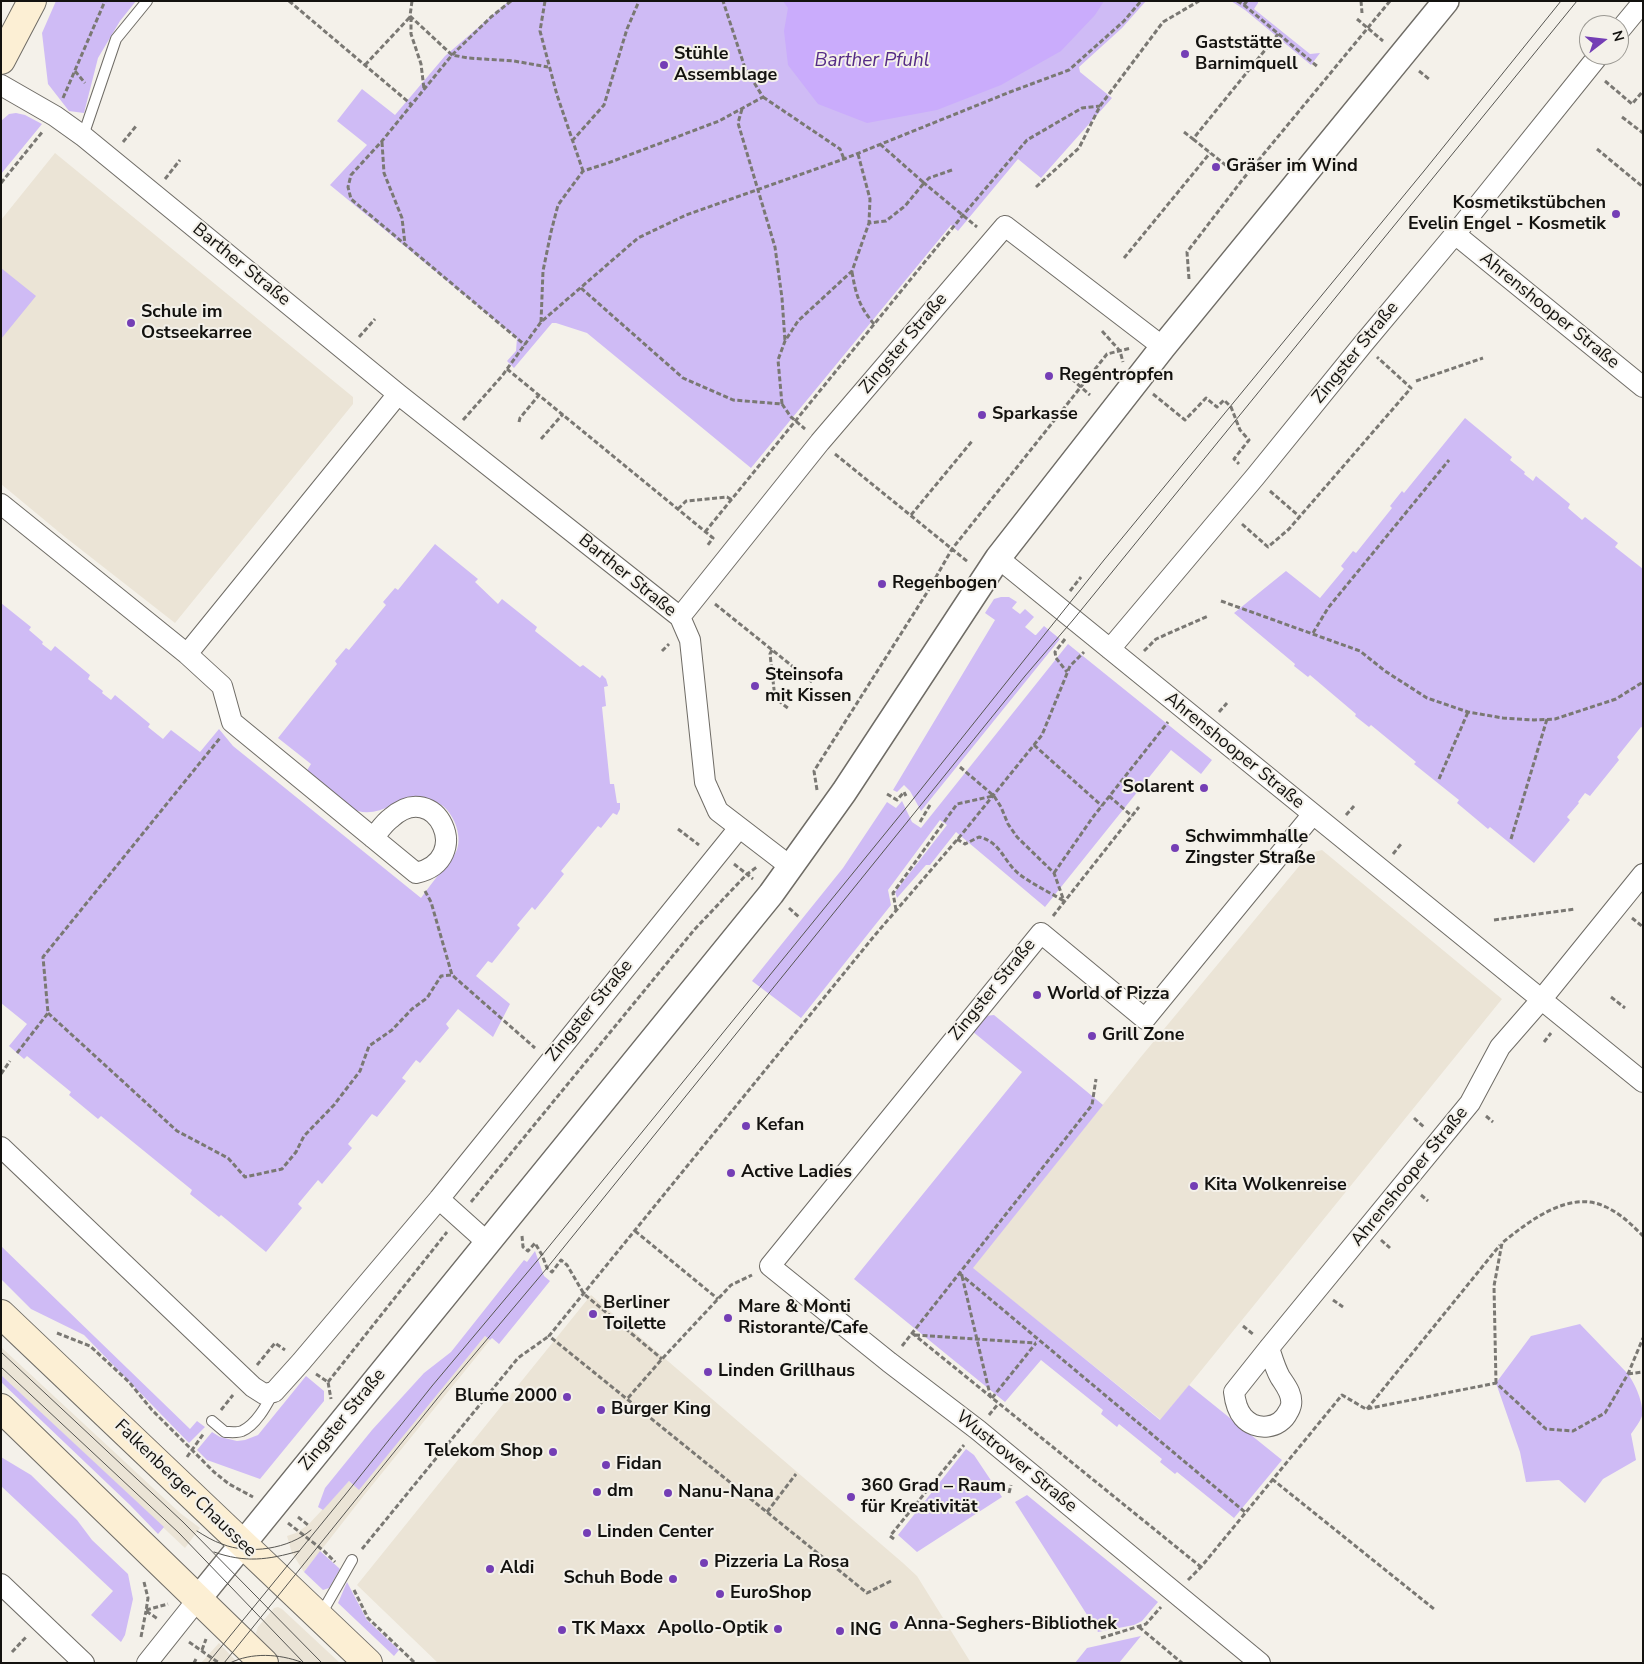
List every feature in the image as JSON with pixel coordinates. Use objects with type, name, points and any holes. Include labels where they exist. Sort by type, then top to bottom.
[{"type":"main road","points":[[1,60],[32,1]]},
{"type":"main road","name":"Falkenberger Chaussee","points":[[1,1314],[368,1663]]},
{"type":"main road","points":[[1,1408],[264,1663]]},
{"type":"street","name":"Zingster Straße","points":[[198,1599],[771,894],[783,861],[860,767],[998,558],[1158,343],[1446,1]]},
{"type":"street","points":[[1629,19],[1643,2]]},
{"type":"street","name":"Zingster Straße","points":[[1110,649],[1455,234],[1592,65]]},
{"type":"street","name":"Barther Straße","points":[[1,85],[55,116],[83,136],[398,394],[680,617],[690,640],[705,782],[718,811],[739,828]]},
{"type":"street","name":"Zingster Straße","points":[[680,617],[820,442],[1005,226],[1158,343]]},
{"type":"street","name":"Ahrenshooper Straße","points":[[1455,234],[1643,387]]},
{"type":"street","points":[[187,654],[398,394]]},
{"type":"street","points":[[1,504],[187,654],[222,686],[232,722],[373,838],[416,873],[426,871],[440,859],[444,851],[446,835],[444,826],[435,814],[424,807],[413,807],[402,810],[391,817],[373,838]]},
{"type":"street","name":"Ahrenshooper Straße","points":[[998,558],[1643,1082]]},
{"type":"street","name":"Zingster Straße","points":[[770,1266],[1041,932],[1144,1019],[1313,814]]},
{"type":"street","name":"Zingster Straße","points":[[274,1392],[438,1199],[739,828]]},
{"type":"street","points":[[739,828],[783,861]]},
{"type":"street","name":"Ahrenshooper Straße","points":[[1269,1348],[1467,1107],[1500,1047],[1541,1000],[1643,874]]},
{"type":"street","points":[[1,1147],[253,1387],[264,1394],[274,1392]]},
{"type":"street","points":[[438,1199],[488,1243]]},
{"type":"street","name":"Wustrower Straße","points":[[770,1266],[889,1362],[978,1430],[1260,1663]]},
{"type":"street","points":[[1,1584],[84,1663]]},
{"type":"street","points":[[146,1663],[198,1599]]},
{"type":"lane","points":[[83,136],[116,38],[147,1]]},
{"type":"lane","points":[[212,1421],[225,1432],[242,1432],[263,1411],[274,1392]]},
{"type":"lane","points":[[320,1617],[352,1560]]},
{"type":"path","points":[[1,183],[55,116],[105,1]]},
{"type":"path","points":[[289,1],[412,105]]},
{"type":"path","points":[[412,1],[410,16],[411,34],[421,64],[424,90]]},
{"type":"path","points":[[511,1],[491,17],[452,55],[382,142],[351,174],[348,187],[351,199],[525,345]]},
{"type":"path","points":[[545,1],[540,31],[549,67],[583,171]]},
{"type":"path","points":[[572,141],[604,105],[627,30],[639,1]]},
{"type":"path","points":[[723,1],[745,68],[763,97],[840,149],[844,159]]},
{"type":"path","points":[[450,435],[507,369],[541,322],[638,238],[686,215],[858,154],[1069,70],[1124,21],[1142,1]]},
{"type":"path","points":[[1036,187],[1079,148],[1100,106],[1163,22],[1199,1]]},
{"type":"path","points":[[1238,1],[1246,3],[1278,34],[1318,67]]},
{"type":"path","points":[[1361,1],[1362,13]]},
{"type":"path","points":[[1189,282],[1187,252],[1243,179],[1390,1]]},
{"type":"path","points":[[365,66],[410,16]]},
{"type":"path","points":[[410,16],[452,55],[514,61],[549,67]]},
{"type":"path","points":[[1193,139],[1278,34]]},
{"type":"path","points":[[1597,65],[1632,104],[1643,91]]},
{"type":"path","points":[[75,71],[91,89]]},
{"type":"path","points":[[541,322],[543,271],[558,205],[583,171],[718,121],[763,97]]},
{"type":"path","points":[[705,532],[963,215],[1027,140],[1082,108],[1100,106]]},
{"type":"path","points":[[742,108],[738,123],[774,247],[782,298],[785,341]]},
{"type":"path","points":[[1622,117],[1643,133]]},
{"type":"path","points":[[1184,132],[1233,171]]},
{"type":"path","points":[[382,142],[384,173],[402,218],[405,244]]},
{"type":"path","points":[[880,144],[993,240]]},
{"type":"path","points":[[1597,149],[1643,187]]},
{"type":"path","points":[[1124,258],[1210,153]]},
{"type":"path","points":[[858,154],[870,199],[868,223],[852,271],[855,291],[862,309],[874,324]]},
{"type":"path","points":[[868,223],[886,221],[905,206],[929,178],[952,170]]},
{"type":"path","points":[[852,271],[798,321],[785,341],[778,360],[782,404],[791,417],[820,442],[970,564]]},
{"type":"path","points":[[581,288],[683,378],[733,400],[782,404]]},
{"type":"path","points":[[818,794],[814,771],[928,591],[952,549],[1107,354],[1146,344],[1158,343]]},
{"type":"path","points":[[1226,511],[1268,547],[1300,517],[1410,388],[1363,344]]},
{"type":"path","points":[[1416,381],[1482,358]]},
{"type":"path","points":[[507,369],[713,538],[702,553]]},
{"type":"path","points":[[1066,374],[1090,395]]},
{"type":"path","points":[[519,422],[520,418],[539,395]]},
{"type":"path","points":[[1185,420],[1206,398],[1217,407],[1224,400],[1231,407],[1240,430],[1249,440],[1234,459]]},
{"type":"path","points":[[541,439],[563,414]]},
{"type":"path","points":[[911,516],[972,440]]},
{"type":"path","points":[[1313,633],[1328,608],[1449,460]]},
{"type":"path","points":[[1273,494],[1300,517]]},
{"type":"path","points":[[678,509],[686,501],[728,497],[732,500]]},
{"type":"path","points":[[1068,594],[1081,577]]},
{"type":"path","points":[[700,592],[812,682]]},
{"type":"path","points":[[1221,601],[1360,651],[1385,671],[1427,698],[1468,712],[1503,718],[1547,719],[1570,715],[1616,699],[1643,682]]},
{"type":"path","points":[[1147,647],[1156,639],[1208,616]]},
{"type":"path","points":[[1068,637],[1055,652],[1056,658],[1068,672]]},
{"type":"path","points":[[772,650],[770,654],[775,698],[789,709]]},
{"type":"path","points":[[352,1560],[518,1358],[549,1336],[896,910],[994,796],[1042,735],[1070,666],[1085,651]]},
{"type":"path","points":[[1439,779],[1468,712]]},
{"type":"path","points":[[1511,839],[1547,719]]},
{"type":"path","points":[[1054,873],[1109,796],[1171,720]]},
{"type":"path","points":[[232,722],[43,957],[48,1013],[177,1131],[228,1158],[245,1177],[282,1169],[296,1152],[304,1136],[334,1106],[360,1071],[369,1046],[392,1030],[412,1009],[427,998],[441,976],[452,975]]},
{"type":"path","points":[[1034,745],[1102,806]]},
{"type":"path","points":[[960,766],[994,796],[1017,837],[1054,873],[1064,901]]},
{"type":"path","points":[[887,794],[898,800],[904,792],[906,796]]},
{"type":"path","points":[[896,910],[893,893],[957,804],[994,796]]},
{"type":"path","points":[[1109,796],[1132,816]]},
{"type":"path","points":[[917,816],[920,822],[930,806]]},
{"type":"path","points":[[1064,901],[1139,807]]},
{"type":"path","points":[[678,828],[714,858],[728,860],[747,874],[799,918]]},
{"type":"path","points":[[958,840],[965,844],[979,837],[988,839],[997,846],[1006,861],[1019,874],[1064,901]]},
{"type":"path","points":[[328,1382],[459,1217],[694,930],[747,874],[783,861]]},
{"type":"path","points":[[416,873],[431,902],[452,975],[550,1061]]},
{"type":"path","points":[[1494,920],[1575,909]]},
{"type":"path","points":[[1628,915],[1643,927]]},
{"type":"path","points":[[1611,997],[1625,1008]]},
{"type":"path","points":[[17,1053],[48,1013]]},
{"type":"path","points":[[1,1074],[10,1061]]},
{"type":"path","points":[[889,1362],[961,1274],[1092,1105],[1096,1078]]},
{"type":"path","points":[[1366,1409],[1502,1243],[1540,1216],[1563,1205],[1585,1202],[1605,1206],[1625,1219],[1643,1236]]},
{"type":"path","points":[[635,1231],[718,1300]]},
{"type":"path","points":[[522,1236],[523,1247],[528,1251],[535,1243],[542,1254],[546,1268],[552,1272],[561,1260],[567,1265],[584,1294],[662,1359]]},
{"type":"path","points":[[1502,1243],[1494,1286],[1496,1383],[1546,1429],[1573,1431],[1605,1413],[1628,1374],[1643,1338]]},
{"type":"path","points":[[961,1274],[991,1399]]},
{"type":"path","points":[[961,1274],[1038,1341],[1246,1513]]},
{"type":"path","points":[[628,1398],[730,1285]]},
{"type":"path","points":[[50,1330],[90,1346],[129,1382],[152,1410],[192,1450],[229,1484],[256,1498]]},
{"type":"path","points":[[913,1334],[1038,1341]]},
{"type":"path","points":[[913,1334],[1201,1567]]},
{"type":"path","points":[[549,1336],[867,1593],[891,1581]]},
{"type":"path","points":[[991,1399],[1038,1341]]},
{"type":"path","points":[[187,1457],[212,1421],[275,1343]]},
{"type":"path","points":[[1628,1374],[1643,1372]]},
{"type":"path","points":[[1101,1638],[1146,1624],[1201,1567],[1342,1395],[1366,1409],[1496,1383]]},
{"type":"path","points":[[894,1539],[890,1536],[966,1443]]},
{"type":"path","points":[[767,1512],[796,1474]]},
{"type":"path","points":[[1272,1479],[1434,1609]]},
{"type":"path","points":[[1009,1493],[1011,1485]]},
{"type":"path","points":[[298,1517],[308,1525]]},
{"type":"path","points":[[288,1523],[324,1550],[345,1572],[368,1618],[415,1663]]},
{"type":"path","points":[[142,1574],[148,1598],[146,1610]]},
{"type":"path","points":[[146,1610],[164,1605]]},
{"type":"path","points":[[146,1610],[160,1620]]},
{"type":"path","points":[[1139,1627],[1182,1663]]},
{"type":"path","points":[[12,1652],[30,1632]]},
{"type":"path","points":[[191,1643],[219,1663]]},
{"type":"shaded area","points":[[56,1],[136,1],[120,21],[98,58],[84,113],[69,111],[48,84],[42,33]]},
{"type":"shaded area","points":[[509,1],[1146,1],[1122,28],[1079,67],[1080,72],[1112,98],[1041,178],[1018,159],[958,231],[951,225],[751,468],[587,333],[552,323],[514,368],[507,361],[516,351],[517,338],[330,185],[367,145],[337,121],[362,89],[395,115],[445,56]]},
{"type":"shaded area","points":[[1231,1],[1258,1],[1254,9],[1310,54],[1320,53],[1311,65],[1245,10]]},
{"type":"shaded area","points":[[9,114],[25,115],[42,124],[1,174],[1,121]]},
{"type":"shaded area","name":"Schule im Ostseekarree","points":[[55,153],[353,397],[353,404],[175,623],[1,484],[1,220]]},
{"type":"shaded area","points":[[1,268],[36,296],[1,339]]},
{"type":"shaded area","points":[[1465,418],[1512,457],[1510,460],[1525,472],[1524,474],[1533,481],[1536,476],[1570,504],[1568,508],[1582,520],[1585,517],[1618,543],[1615,547],[1643,569],[1643,728],[1641,727],[1617,757],[1619,760],[1590,796],[1585,793],[1567,817],[1570,820],[1534,863],[1490,827],[1488,829],[1457,803],[1459,800],[1414,764],[1416,762],[1371,725],[1369,727],[1355,716],[1356,714],[1310,675],[1308,677],[1294,666],[1295,664],[1234,613],[1286,571],[1320,598],[1344,569],[1341,566],[1353,551],[1356,553],[1392,508],[1390,506],[1402,491],[1404,493]]},
{"type":"shaded area","points":[[435,544],[478,579],[475,582],[498,604],[502,599],[537,627],[535,631],[580,667],[583,665],[600,678],[602,675],[606,679],[608,686],[604,687],[606,706],[602,707],[610,784],[614,784],[617,803],[620,803],[620,809],[617,815],[613,813],[601,828],[598,826],[561,871],[564,874],[535,910],[532,907],[517,925],[520,928],[492,963],[488,961],[476,976],[510,1004],[493,1037],[458,1009],[446,1024],[449,1028],[420,1063],[416,1060],[402,1078],[406,1081],[377,1117],[372,1114],[348,1144],[352,1148],[322,1184],[318,1180],[298,1204],[302,1208],[266,1252],[221,1215],[219,1217],[190,1194],[192,1190],[101,1116],[98,1119],[69,1095],[71,1092],[27,1056],[24,1059],[9,1046],[27,1024],[1,1003],[1,603],[31,627],[29,630],[43,642],[42,644],[51,651],[55,646],[90,675],[88,679],[103,691],[102,693],[111,700],[115,695],[150,724],[148,727],[163,739],[171,730],[200,752],[219,729],[233,746],[421,898],[454,855],[458,846],[457,828],[447,810],[434,802],[417,799],[373,812],[358,811],[340,800],[306,772],[311,764],[278,738],[337,664],[335,661],[346,648],[349,650],[386,605],[383,602],[395,588],[398,590]]},
{"type":"shaded area","points":[[1009,597],[1017,602],[1012,608],[1020,614],[1025,609],[1034,617],[1025,627],[1035,635],[1044,626],[1060,639],[921,811],[910,791],[904,785],[897,792],[893,790],[995,620],[985,613],[994,599]]},
{"type":"shaded area","points":[[1068,644],[1212,760],[1201,774],[1171,750],[1045,907],[956,832],[930,865],[926,865],[897,898],[895,892],[947,825],[940,820],[888,890],[891,905],[801,1018],[752,981],[843,868],[887,802],[896,808],[902,801],[912,822],[921,828]]},
{"type":"shaded area","name":"Kita Wolkenreise","points":[[1322,850],[1502,999],[1161,1420],[972,1268],[1140,1058],[1310,853]]},
{"type":"shaded area","points":[[994,1015],[1103,1105],[973,1268],[1160,1420],[1189,1385],[1282,1460],[1234,1518],[1177,1472],[1175,1474],[1160,1462],[1162,1459],[1119,1424],[1117,1427],[1101,1414],[1103,1410],[1041,1360],[1005,1402],[854,1279],[1022,1072],[972,1031],[985,1016]]},
{"type":"shaded area","points":[[1,1246],[190,1429],[197,1421],[205,1427],[189,1443],[84,1335],[31,1309],[1,1279]]},
{"type":"shaded area","points":[[535,1251],[544,1276],[550,1281],[499,1344],[492,1338],[490,1340],[485,1336],[359,1490],[349,1481],[323,1510],[318,1507],[325,1488],[372,1430],[424,1373],[451,1352],[524,1260],[527,1262]]},
{"type":"shaded area","name":"Linden Center","points":[[591,1295],[917,1576],[971,1663],[438,1663],[357,1585]]},
{"type":"shaded area","points":[[1580,1324],[1628,1374],[1642,1405],[1642,1416],[1631,1434],[1636,1460],[1603,1479],[1585,1503],[1559,1480],[1526,1482],[1520,1452],[1496,1383],[1531,1336]]},
{"type":"shaded area","points":[[485,1336],[490,1340],[304,1572],[292,1553],[287,1536],[296,1533],[308,1525],[349,1481],[359,1489]]},
{"type":"shaded area","points":[[1,1347],[180,1513],[200,1528],[185,1548],[1,1375]]},
{"type":"shaded area","points":[[1,1375],[164,1527],[158,1534],[1,1382]]},
{"type":"shaded area","points":[[306,1376],[324,1391],[324,1401],[260,1479],[207,1460],[197,1450],[212,1432],[220,1437],[237,1441],[258,1435]]},
{"type":"shaded area","points":[[966,1449],[974,1455],[1002,1497],[917,1552],[898,1535]]},
{"type":"shaded area","points":[[1,1457],[31,1475],[77,1520],[92,1540],[128,1574],[133,1599],[125,1635],[121,1642],[91,1615],[113,1591],[1,1486]]},
{"type":"shaded area","points":[[1027,1495],[1158,1602],[1142,1621],[1134,1625],[1098,1632],[1015,1502]]},
{"type":"shaded area","points":[[320,1551],[340,1569],[329,1588],[323,1590],[304,1572]]},
{"type":"shaded area","points":[[347,1582],[367,1620],[399,1650],[394,1656],[338,1603]]},
{"type":"shaded area","points":[[278,1607],[340,1663],[282,1663],[262,1644],[256,1633],[258,1627],[274,1608]]},
{"type":"shaded area","points":[[1141,1636],[1119,1663],[1075,1663],[1087,1648]]},
{"type":"shaded area","points":[[219,1643],[238,1663],[201,1663]]},
{"type":"water","name":"Barther Pfuhl","points":[[783,1],[1104,1],[1095,15],[1061,51],[1001,85],[937,110],[867,123],[818,104],[788,65],[784,31],[788,8]]},
{"type":"tram line","points":[[208,1663],[1561,1]]},
{"type":"tram line","points":[[224,1663],[441,1394],[547,1268],[1025,676],[1073,620],[1577,1]]},
{"type":"tram line","points":[[1,1352],[183,1522],[322,1663]]},
{"type":"tram line","points":[[1,1367],[179,1533],[304,1663]]},
{"type":"tram line","points":[[197,1531],[215,1541],[233,1547],[256,1549],[280,1546],[292,1542],[311,1530]]},
{"type":"tram line","points":[[214,1552],[236,1558],[256,1559],[299,1551]]},
{"type":"tram line","points":[[230,1663],[238,1659],[266,1655],[284,1657],[301,1662]]},
{"type":"place","name":"Gaststätte Barnimquell","points":[[1185,54]]},
{"type":"place","name":"Stühle Assemblage","points":[[664,65]]},
{"type":"place","name":"Gräser im Wind","points":[[1216,167]]},
{"type":"place","name":"Kosmetikstübchen Evelin Engel - Kosmetik","points":[[1616,214]]},
{"type":"place","name":"Schule im Ostseekarree","points":[[131,323]]},
{"type":"place","name":"Regentropfen","points":[[1049,376]]},
{"type":"place","name":"Sparkasse","points":[[982,415]]},
{"type":"place","name":"Regenbogen","points":[[882,584]]},
{"type":"place","name":"Steinsofa mit Kissen","points":[[755,686]]},
{"type":"place","name":"Solarent","points":[[1204,788]]},
{"type":"place","name":"Schwimmhalle Zingster Straße","points":[[1175,848]]},
{"type":"place","name":"World of Pizza","points":[[1037,995]]},
{"type":"place","name":"Grill Zone","points":[[1092,1036]]},
{"type":"place","name":"Kefan","points":[[746,1126]]},
{"type":"place","name":"Active Ladies","points":[[731,1173]]},
{"type":"place","name":"Kita Wolkenreise","points":[[1194,1186]]},
{"type":"place","name":"Berliner Toilette","points":[[593,1314]]},
{"type":"place","name":"Mare & Monti Ristorante/Cafe","points":[[728,1318]]},
{"type":"place","name":"Linden Grillhaus","points":[[708,1372]]},
{"type":"place","name":"Blume 2000","points":[[567,1397]]},
{"type":"place","name":"Burger King","points":[[601,1410]]},
{"type":"place","name":"Telekom Shop","points":[[553,1452]]},
{"type":"place","name":"Fidan","points":[[606,1465]]},
{"type":"place","name":"dm","points":[[597,1492]]},
{"type":"place","name":"Nanu-Nana","points":[[668,1493]]},
{"type":"place","name":"360 Grad – Raum für Kreativität","points":[[851,1497]]},
{"type":"place","name":"Linden Center","points":[[587,1533]]},
{"type":"place","name":"Pizzeria La Rosa","points":[[704,1563]]},
{"type":"place","name":"Aldi","points":[[490,1569]]},
{"type":"place","name":"Schuh Bode","points":[[673,1579]]},
{"type":"place","name":"EuroShop","points":[[720,1594]]},
{"type":"place","name":"Anna-Seghers-Bibliothek","points":[[894,1625]]},
{"type":"place","name":"Apollo-Optik","points":[[778,1629]]},
{"type":"place","name":"TK Maxx","points":[[562,1630]]},
{"type":"place","name":"ING","points":[[840,1631]]}]
